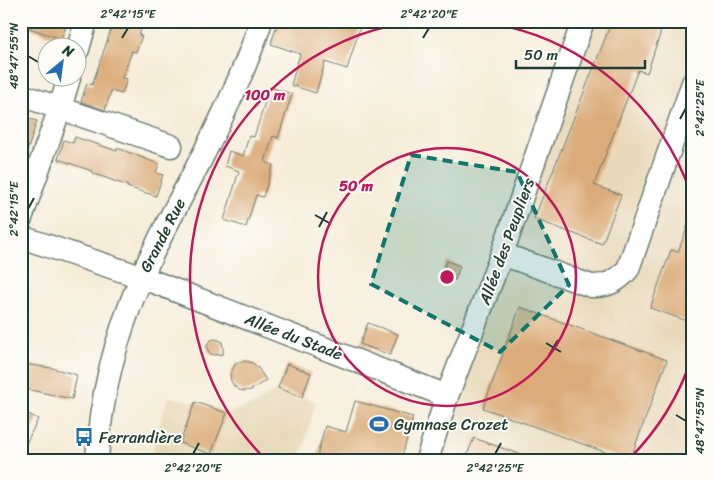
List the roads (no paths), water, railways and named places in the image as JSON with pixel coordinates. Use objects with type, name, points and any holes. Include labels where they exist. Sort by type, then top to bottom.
[{"type":"street","points":[[81,38],[86,21]]},
{"type":"street","name":"Grande Rue","points":[[97,460],[104,398],[115,350],[141,277],[235,90],[261,21]]},
{"type":"street","name":"Allée des Peupliers","points":[[427,460],[447,396],[502,254],[583,21]]},
{"type":"street","points":[[502,254],[592,286],[604,286],[622,276],[628,269],[693,83]]},
{"type":"street","points":[[21,218],[66,88]]},
{"type":"street","points":[[21,95],[172,146]]},
{"type":"street","name":"Allée du Stade","points":[[21,237],[141,277],[447,396]]},
{"type":"place","name":"Gymnase Crozet","points":[[379,424]]},
{"type":"place","name":"Ferrandière","points":[[84,437]]}]
